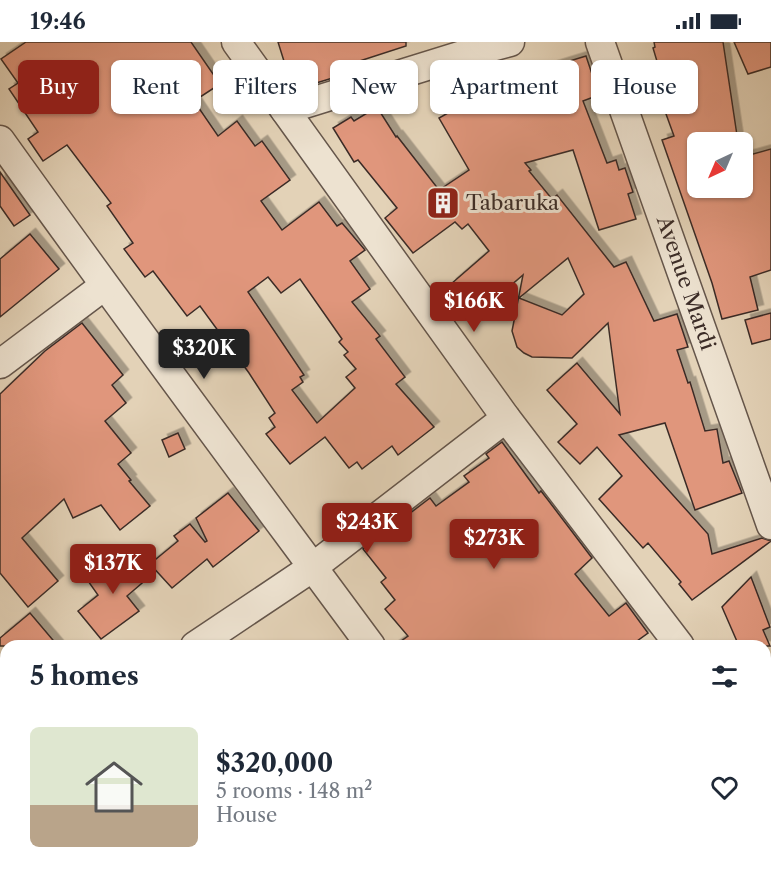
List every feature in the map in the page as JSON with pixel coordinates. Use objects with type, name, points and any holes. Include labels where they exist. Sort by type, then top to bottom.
[{"type":"street","points":[[236,42],[249,60]]},
{"type":"street","points":[[318,100],[510,42]]},
{"type":"street","name":"Avenue Mardi","points":[[600,42],[771,525]]},
{"type":"street","points":[[288,114],[506,418],[675,640]]},
{"type":"street","points":[[0,140],[104,286],[208,423],[367,640]]},
{"type":"street","points":[[0,364],[104,286]]},
{"type":"street","points":[[204,640],[313,567],[506,418]]},
{"type":"building","points":[[26,42],[191,42],[213,74],[213,89],[201,96],[201,60],[111,60],[111,114],[201,114],[201,111],[218,136],[237,121],[255,146],[262,141],[290,180],[261,201],[282,230],[319,202],[337,226],[342,223],[365,250],[350,261],[370,289],[352,302],[380,336],[376,339],[405,377],[396,384],[434,427],[398,455],[392,446],[362,469],[357,462],[349,468],[325,437],[290,464],[266,434],[275,427],[269,418],[275,413],[200,306],[187,316],[153,271],[145,277],[124,249],[133,243],[107,206],[111,203],[67,145],[43,161],[28,139],[38,132],[26,114],[99,114],[99,60],[18,60],[18,83],[1,59]],"holes":[[[268,277],[281,293],[300,279],[342,339],[339,342],[348,352],[344,355],[356,369],[346,377],[355,388],[317,423],[292,390],[303,382],[300,377],[304,375],[248,292]]]},
{"type":"building","points":[[278,42],[406,42],[406,46],[363,60],[330,60],[330,79],[318,82],[318,60],[284,60]]},
{"type":"building","points":[[654,42],[723,42],[736,132],[687,132],[687,198],[753,198],[753,154],[771,149],[771,270],[750,277],[758,310],[722,319],[712,283],[662,140],[674,136],[666,114],[698,114],[698,60],[657,60],[653,48],[655,47]]},
{"type":"building","points":[[734,42],[771,42],[771,67],[748,74]]},
{"type":"building","points":[[586,56],[591,71],[591,98],[583,101],[607,163],[616,160],[619,170],[625,168],[633,192],[628,194],[636,219],[599,230],[573,150],[525,163],[552,199],[557,195],[614,267],[626,262],[654,321],[677,314],[688,347],[677,350],[688,383],[690,382],[705,431],[717,429],[723,463],[729,461],[742,493],[695,510],[665,423],[619,435],[708,534],[712,554],[762,538],[771,541],[692,600],[679,584],[681,582],[648,543],[643,548],[599,499],[622,476],[597,447],[580,464],[558,442],[577,424],[547,390],[577,363],[620,414],[608,323],[572,358],[532,357],[524,353],[517,347],[512,331],[523,275],[477,314],[451,284],[489,251],[468,224],[462,229],[455,222],[413,253],[385,218],[397,208],[358,160],[354,162],[333,128],[351,117],[354,121],[366,114],[381,114],[396,137],[439,190],[469,170],[439,118],[446,114],[579,114],[579,60],[573,60]],"holes":[[[568,258],[584,294],[562,315],[519,298]]]},
{"type":"building","points":[[18,83],[18,102],[9,89]]},
{"type":"building","points":[[0,172],[30,215],[14,226],[0,206]]},
{"type":"building","points":[[30,234],[59,269],[0,317],[0,259]]},
{"type":"building","points":[[771,313],[771,339],[752,344],[745,320]]},
{"type":"building","points":[[82,323],[123,375],[112,385],[126,403],[105,421],[131,453],[118,464],[150,506],[120,530],[101,505],[73,518],[64,499],[22,538],[58,581],[28,607],[0,573],[0,394],[45,351]]},
{"type":"building","points":[[178,433],[185,449],[169,457],[162,440]]},
{"type":"building","points":[[502,442],[539,493],[541,491],[592,558],[575,574],[609,616],[626,603],[648,633],[638,640],[402,640],[408,636],[385,609],[395,600],[381,582],[386,578],[363,549],[430,498],[436,506],[469,482],[464,476],[489,458],[486,454]]},
{"type":"building","points":[[228,493],[259,531],[213,567],[207,559],[172,588],[150,564],[178,541],[174,536],[190,524],[205,542],[207,541],[196,518]]},
{"type":"building","points":[[125,551],[148,578],[127,596],[139,611],[101,639],[78,611],[98,595],[88,581]]},
{"type":"building","points":[[751,577],[770,627],[763,630],[767,640],[736,640],[722,607]]},
{"type":"building","points":[[30,613],[53,640],[0,640]]},
{"type":"place","name":"Tabaruka","points":[[443,203]]}]
